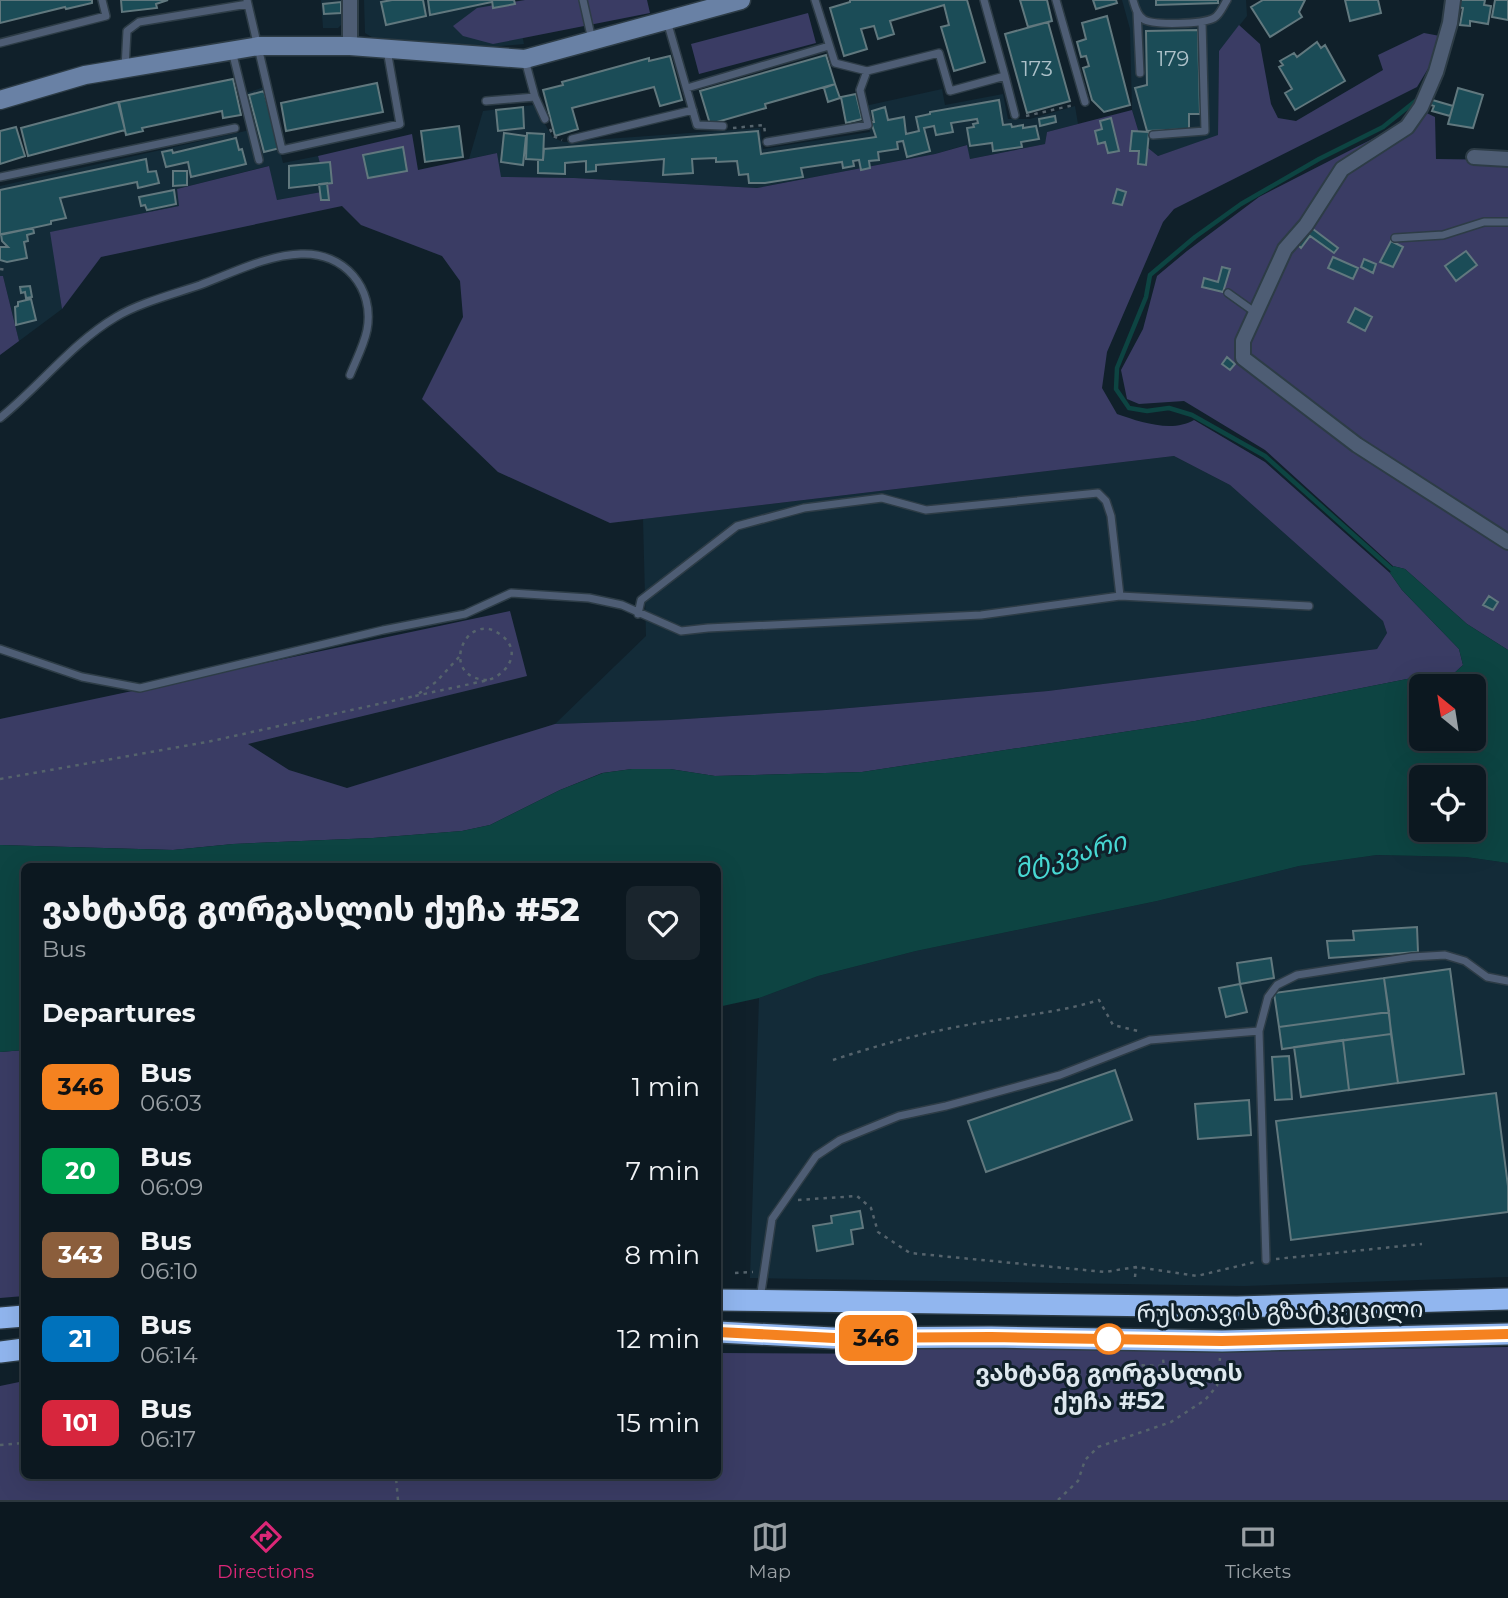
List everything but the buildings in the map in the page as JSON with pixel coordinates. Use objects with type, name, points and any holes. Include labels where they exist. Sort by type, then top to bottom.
[{"type":"highway","name":"რუსთავის გზატკეცილი","points":[[721,1300],[1237,1307],[1508,1299]]},
{"type":"highway","points":[[0,1318],[21,1315]]},
{"type":"highway","name":"რუსთავის გზატკეცილი","points":[[721,1332],[834,1338],[991,1337],[1222,1341],[1351,1340],[1508,1334]]},
{"type":"highway","points":[[0,1352],[21,1349]]},
{"type":"main road","points":[[0,100],[85,75],[259,46],[350,46],[525,59],[734,1]]},
{"type":"street","points":[[350,0],[350,46]]},
{"type":"street","points":[[1453,0],[1450,23],[1436,72],[1421,107],[1407,127],[1342,169],[1306,225],[1285,249],[1243,341],[1243,358],[1357,445],[1508,542]]},
{"type":"street","points":[[1474,157],[1508,159]]},
{"type":"lane","points":[[0,43],[106,16],[102,0]]},
{"type":"lane","points":[[583,0],[592,41]]},
{"type":"lane","points":[[816,0],[835,63],[867,71],[939,53],[950,91],[1005,76]]},
{"type":"lane","points":[[984,0],[1016,115]]},
{"type":"lane","points":[[1056,0],[1085,102]]},
{"type":"lane","points":[[1133,0],[1137,12],[1140,73]]},
{"type":"lane","points":[[1137,12],[1144,20],[1154,23],[1202,22],[1216,17],[1227,0]]},
{"type":"lane","points":[[125,68],[127,31],[139,22],[247,2],[282,150],[400,124],[387,48]]},
{"type":"lane","points":[[667,20],[697,125],[723,126]]},
{"type":"lane","points":[[1153,135],[1205,131],[1202,22]]},
{"type":"lane","points":[[687,88],[829,46]]},
{"type":"lane","points":[[232,51],[259,160]]},
{"type":"lane","points":[[525,59],[535,97],[545,120]]},
{"type":"lane","points":[[767,142],[867,125],[860,90],[867,71]]},
{"type":"lane","points":[[486,102],[535,97]]},
{"type":"lane","points":[[572,139],[693,110]]},
{"type":"lane","points":[[0,177],[235,128]]},
{"type":"lane","points":[[1395,238],[1443,235],[1484,222],[1508,222]]},
{"type":"lane","points":[[0,418],[89,335],[118,315],[271,258],[302,253],[332,258],[341,264],[349,270],[368,300],[367,330],[350,375]]},
{"type":"lane","points":[[1228,293],[1255,313]]},
{"type":"lane","points":[[638,614],[641,600],[737,526],[804,508],[882,498],[926,510],[1098,493],[1106,500],[1111,516],[1120,596]]},
{"type":"lane","points":[[0,649],[82,677],[140,688],[383,630],[465,614],[511,593],[589,598],[622,605],[681,631],[981,615],[1120,596],[1310,606]]},
{"type":"lane","points":[[1266,1260],[1259,1031],[1268,997],[1277,985],[1297,975],[1412,957],[1445,955],[1465,961],[1487,977],[1508,981]]},
{"type":"lane","points":[[760,1301],[772,1219],[816,1156],[840,1140],[899,1116],[1060,1075],[1150,1040],[1259,1031]]},
{"type":"path","points":[[1016,115],[1030,116],[1085,102]]},
{"type":"path","points":[[545,120],[553,136],[559,140],[572,139]]},
{"type":"path","points":[[723,126],[728,129],[764,125],[767,142]]},
{"type":"path","points":[[0,269],[6,270]]},
{"type":"path","points":[[0,779],[207,743],[490,680],[505,672],[511,656],[506,640],[500,634],[484,629],[476,631],[463,641],[459,657],[436,682],[415,696]]},
{"type":"path","points":[[459,657],[467,673],[481,680],[490,680]]},
{"type":"path","points":[[832,1060],[898,1039],[969,1024],[1072,1009],[1099,1000],[1113,1025],[1136,1030],[1148,1035],[1150,1040]]},
{"type":"path","points":[[785,1200],[857,1196],[871,1208],[878,1232],[910,1253],[1105,1272],[1136,1267],[1197,1276],[1266,1260],[1422,1244]]},
{"type":"path","points":[[1135,1277],[1136,1267]]},
{"type":"path","points":[[735,1273],[764,1272]]},
{"type":"path","points":[[1058,1500],[1066,1495],[1077,1481],[1085,1460],[1098,1447],[1171,1422],[1205,1400],[1217,1386],[1222,1341]]},
{"type":"path","points":[[1133,1365],[1164,1366]]},
{"type":"path","points":[[0,1445],[21,1443]]},
{"type":"path","points":[[398,1479],[398,1500]]},
{"type":"shaded area","points":[[321,0],[344,0],[345,21],[338,28],[323,28]]},
{"type":"shaded area","points":[[364,0],[515,0],[524,44],[478,48],[375,39],[365,33]]},
{"type":"shaded area","points":[[525,0],[647,0],[650,13],[493,44],[463,36],[453,26],[477,8]]},
{"type":"shaded area","points":[[1122,0],[1246,0],[1247,16],[1219,51],[1218,136],[1158,156],[1142,143],[1132,110],[1130,29]]},
{"type":"shaded area","points":[[808,13],[816,43],[699,74],[691,44]]},
{"type":"shaded area","points":[[1239,25],[1260,44],[1271,104],[1278,118],[1296,121],[1383,70],[1378,55],[1424,33],[1440,36],[1438,52],[1417,87],[1174,209],[1163,222],[1107,352],[1102,388],[1117,414],[1166,426],[1194,420],[1265,462],[1390,573],[1402,590],[1459,649],[1463,665],[1453,674],[1409,674],[1409,679],[1195,721],[862,772],[715,776],[670,769],[632,769],[602,773],[560,790],[490,825],[462,831],[173,850],[0,845],[0,719],[510,611],[527,676],[248,744],[289,770],[347,788],[555,724],[826,710],[1048,691],[1377,649],[1387,633],[1383,621],[1230,485],[1174,456],[610,523],[498,472],[422,399],[463,317],[460,281],[442,256],[361,225],[342,206],[101,257],[62,309],[50,232],[179,206],[177,189],[269,166],[277,200],[327,191],[318,156],[412,134],[418,170],[497,153],[501,177],[574,178],[757,188],[935,154],[967,145],[970,159],[1045,144],[1047,132],[1132,110],[1142,143],[1158,156],[1218,135],[1219,51]]},
{"type":"shaded area","points":[[264,87],[283,163],[318,156],[328,191],[277,200],[268,166],[177,189],[180,206],[51,232],[62,309],[19,341],[3,276],[0,276],[0,186],[250,130],[241,95]]},
{"type":"shaded area","points":[[942,89],[945,105],[1003,94],[1008,119],[1030,119],[1075,106],[1078,124],[1047,132],[1045,144],[970,159],[966,145],[935,154],[757,188],[574,178],[500,177],[497,153],[469,159],[483,111],[534,105],[553,138],[564,142],[760,128],[763,149],[870,132],[865,106]]},
{"type":"shaded area","points":[[1416,108],[1435,117],[1436,159],[1508,160],[1508,650],[1467,624],[1405,569],[1393,566],[1265,450],[1184,401],[1139,404],[1127,399],[1121,370],[1143,329],[1157,276],[1259,197],[1382,134],[1407,119]]},
{"type":"shaded area","points":[[0,276],[3,276],[19,341],[0,355]]},
{"type":"shaded area","points":[[1174,456],[1230,485],[1383,621],[1387,633],[1377,649],[1048,691],[826,710],[555,724],[646,636],[643,519]]},
{"type":"shaded area","points":[[1377,855],[1466,857],[1508,863],[1508,1277],[1244,1286],[750,1278],[759,998],[818,976],[916,951],[1157,901],[1299,866]]},
{"type":"shaded area","points":[[21,1050],[21,1296],[0,1298],[0,1052]]},
{"type":"shaded area","points":[[913,1345],[1235,1351],[1508,1347],[1508,1500],[0,1500],[0,1386],[21,1382],[21,1479],[721,1479],[721,1353],[911,1354]]},
{"type":"water","name":"მტკვარი","points":[[1393,566],[1405,569],[1467,624],[1508,650],[1508,863],[1466,857],[1377,855],[1299,866],[1157,901],[916,951],[818,976],[759,998],[721,1006],[721,863],[21,863],[21,1050],[0,1052],[0,845],[173,850],[462,831],[490,825],[560,790],[603,773],[632,769],[670,769],[715,776],[862,772],[1195,721],[1409,679],[1409,751],[1486,751],[1486,674],[1453,674],[1463,665],[1459,649],[1402,590],[1390,573]]},
{"type":"waterway","points":[[1395,572],[1265,456],[1192,415],[1169,408],[1147,411],[1129,408],[1116,389],[1117,368],[1146,297],[1150,275],[1195,237],[1241,204],[1319,159],[1383,127],[1418,99]]},
{"type":"bus line","name":"346","points":[[721,1332],[834,1338],[991,1337],[1222,1341],[1351,1340],[1508,1334]]},
{"type":"place","name":"ვახტანგ გორგასლის ქუჩა #52","points":[[1109,1339]]}]
